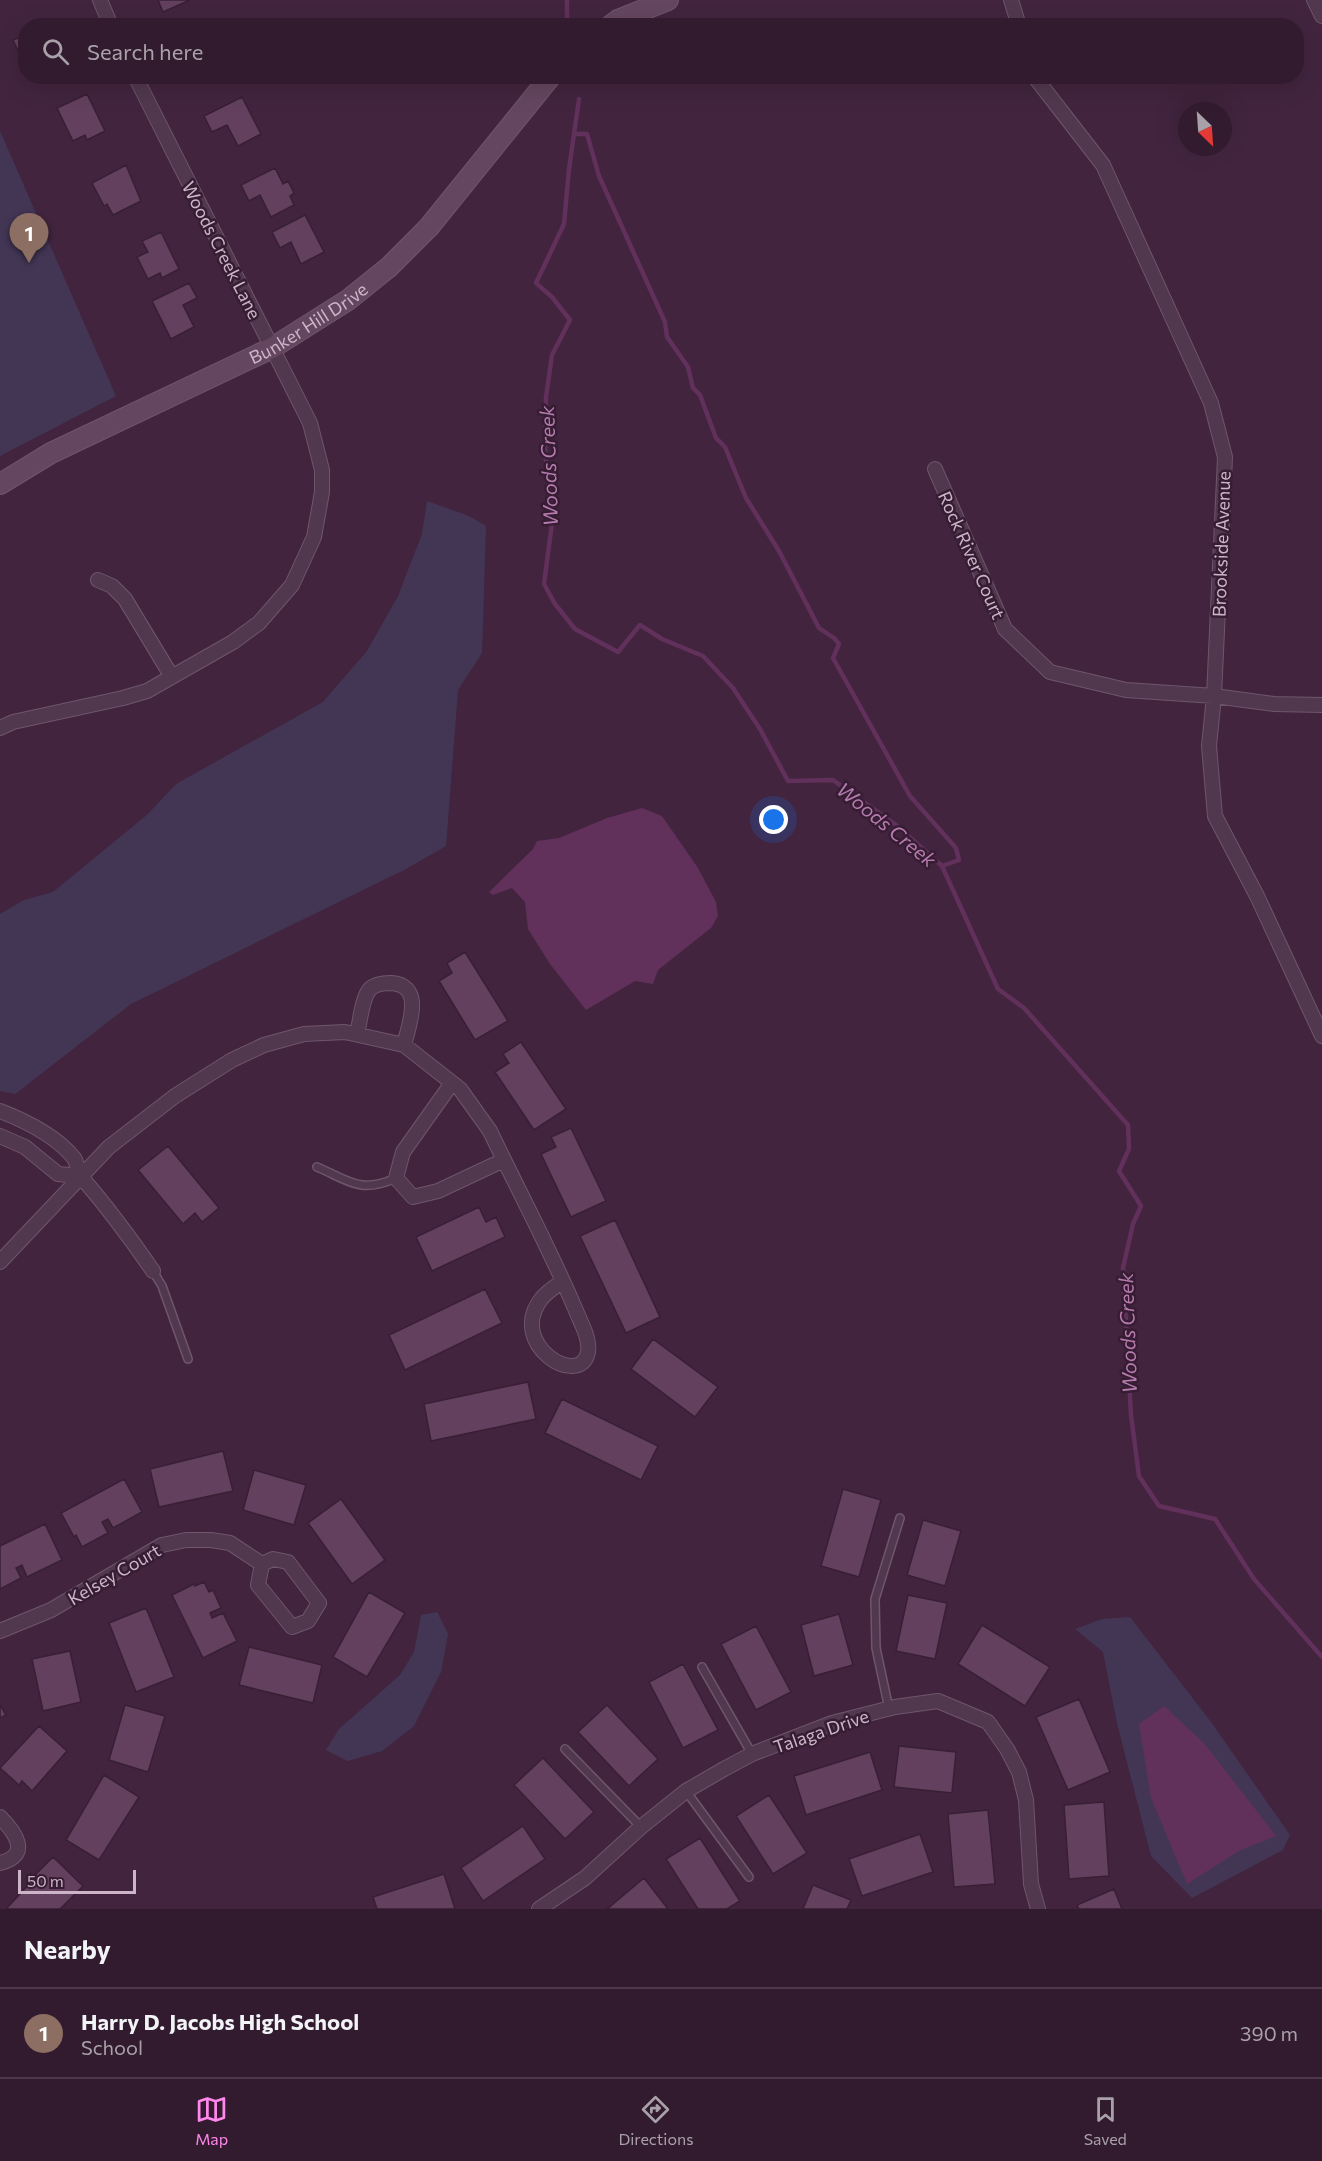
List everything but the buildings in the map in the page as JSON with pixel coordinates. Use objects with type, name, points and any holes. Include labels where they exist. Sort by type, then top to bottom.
[{"type":"street","points":[[100,0],[108,18]]},
{"type":"street","points":[[623,18],[668,0]]},
{"type":"street","points":[[1011,0],[1017,18]]},
{"type":"street","points":[[1314,0],[1322,16]]},
{"type":"street","name":"Woods Creek Lane","points":[[0,728],[13,722],[147,691],[233,642],[259,623],[292,585],[315,537],[322,492],[322,470],[310,423],[139,84]]},
{"type":"street","name":"Bunker Hill Drive","points":[[0,484],[51,453],[272,348],[348,300],[388,267],[429,227],[545,84]]},
{"type":"street","name":"Brookside Avenue","points":[[1040,84],[1103,165],[1211,403],[1225,457],[1214,696],[1209,746],[1215,816],[1257,896],[1322,1036]]},
{"type":"street","name":"Rock River Court","points":[[935,469],[1005,629],[1050,672],[1126,690],[1214,696],[1274,704],[1322,705]]},
{"type":"street","points":[[98,580],[112,586],[125,599],[172,677]]},
{"type":"street","points":[[357,1034],[370,988],[380,983],[393,983],[404,986],[411,995],[414,1006],[404,1045]]},
{"type":"street","points":[[0,1262],[109,1147],[175,1096],[232,1060],[264,1044],[304,1034],[345,1032],[404,1045],[452,1083],[476,1109],[490,1131],[563,1281],[588,1342],[588,1356],[578,1365],[563,1365],[551,1360],[540,1348],[532,1331],[534,1312],[541,1299],[563,1281]]},
{"type":"street","points":[[452,1083],[403,1152],[396,1178],[412,1197],[438,1191],[504,1160]]},
{"type":"street","points":[[0,1111],[27,1123],[54,1140],[75,1159],[80,1176],[114,1216],[153,1271]]},
{"type":"street","points":[[0,1136],[25,1147],[58,1174],[80,1176]]},
{"type":"street","name":"Kelsey Court","points":[[0,1631],[59,1605],[162,1545],[186,1540],[230,1543],[262,1564]]},
{"type":"street","points":[[273,1559],[288,1562],[319,1603],[308,1621],[291,1627],[258,1585],[262,1564],[273,1559]]},
{"type":"street","name":"Talaga Drive","points":[[538,1909],[585,1878],[641,1827],[686,1791],[752,1754],[832,1723],[889,1709],[938,1701],[988,1722],[1007,1749],[1019,1772],[1026,1800],[1031,1884],[1038,1909]]},
{"type":"street","points":[[0,1817],[16,1834],[18,1849],[8,1861],[0,1863]]},
{"type":"lane","points":[[317,1167],[361,1186],[381,1185],[396,1178]]},
{"type":"lane","points":[[153,1271],[162,1286],[188,1359]]},
{"type":"lane","points":[[889,1709],[876,1648],[874,1599],[900,1518]]},
{"type":"lane","points":[[702,1667],[752,1754]]},
{"type":"lane","points":[[565,1749],[641,1827]]},
{"type":"lane","points":[[686,1791],[749,1878]]},
{"type":"shaded area","points":[[0,131],[116,396],[0,456]]},
{"type":"shaded area","points":[[427,501],[469,516],[486,526],[482,653],[458,690],[446,846],[406,869],[131,1004],[15,1094],[0,1091],[0,914],[24,900],[53,892],[148,814],[176,784],[323,702],[367,651],[398,596],[422,534]]},
{"type":"shaded area","points":[[642,808],[662,816],[698,868],[716,902],[718,916],[711,928],[658,970],[653,984],[635,981],[586,1010],[550,964],[528,929],[525,902],[512,888],[493,895],[489,892],[533,849],[537,841],[559,838],[607,818]]},
{"type":"shaded area","points":[[437,1612],[448,1634],[441,1672],[414,1726],[382,1751],[348,1761],[326,1750],[339,1729],[400,1675],[414,1652],[421,1615]]},
{"type":"shaded area","points":[[1130,1617],[1211,1722],[1290,1835],[1283,1850],[1192,1898],[1151,1856],[1117,1723],[1103,1652],[1075,1629],[1102,1619]]},
{"type":"shaded area","points":[[1164,1706],[1204,1743],[1276,1836],[1239,1851],[1187,1884],[1151,1798],[1139,1724]]},
{"type":"waterway","name":"Woods Creek","points":[[567,0],[567,18]]},
{"type":"waterway","name":"Woods Creek","points":[[579,99],[564,224],[536,283],[552,297],[570,320],[552,355],[546,397],[545,449],[552,523],[544,584],[555,604],[575,629],[618,652],[640,625],[662,639],[703,656],[733,688],[760,729],[788,781],[833,780],[896,825],[942,866],[998,989],[1024,1008],[1128,1125],[1129,1149],[1119,1171],[1141,1206],[1133,1224],[1123,1268],[1131,1415],[1139,1476],[1159,1506],[1215,1519],[1254,1579],[1322,1657]]},
{"type":"waterway","points":[[574,134],[587,134],[599,176],[665,322],[667,337],[688,367],[693,388],[700,395],[716,438],[725,447],[746,498],[779,551],[819,628],[839,644],[833,658],[910,796],[956,848],[959,860],[942,866]]},
{"type":"place","name":"Harry D. Jacobs High School","points":[[29,263]]}]
